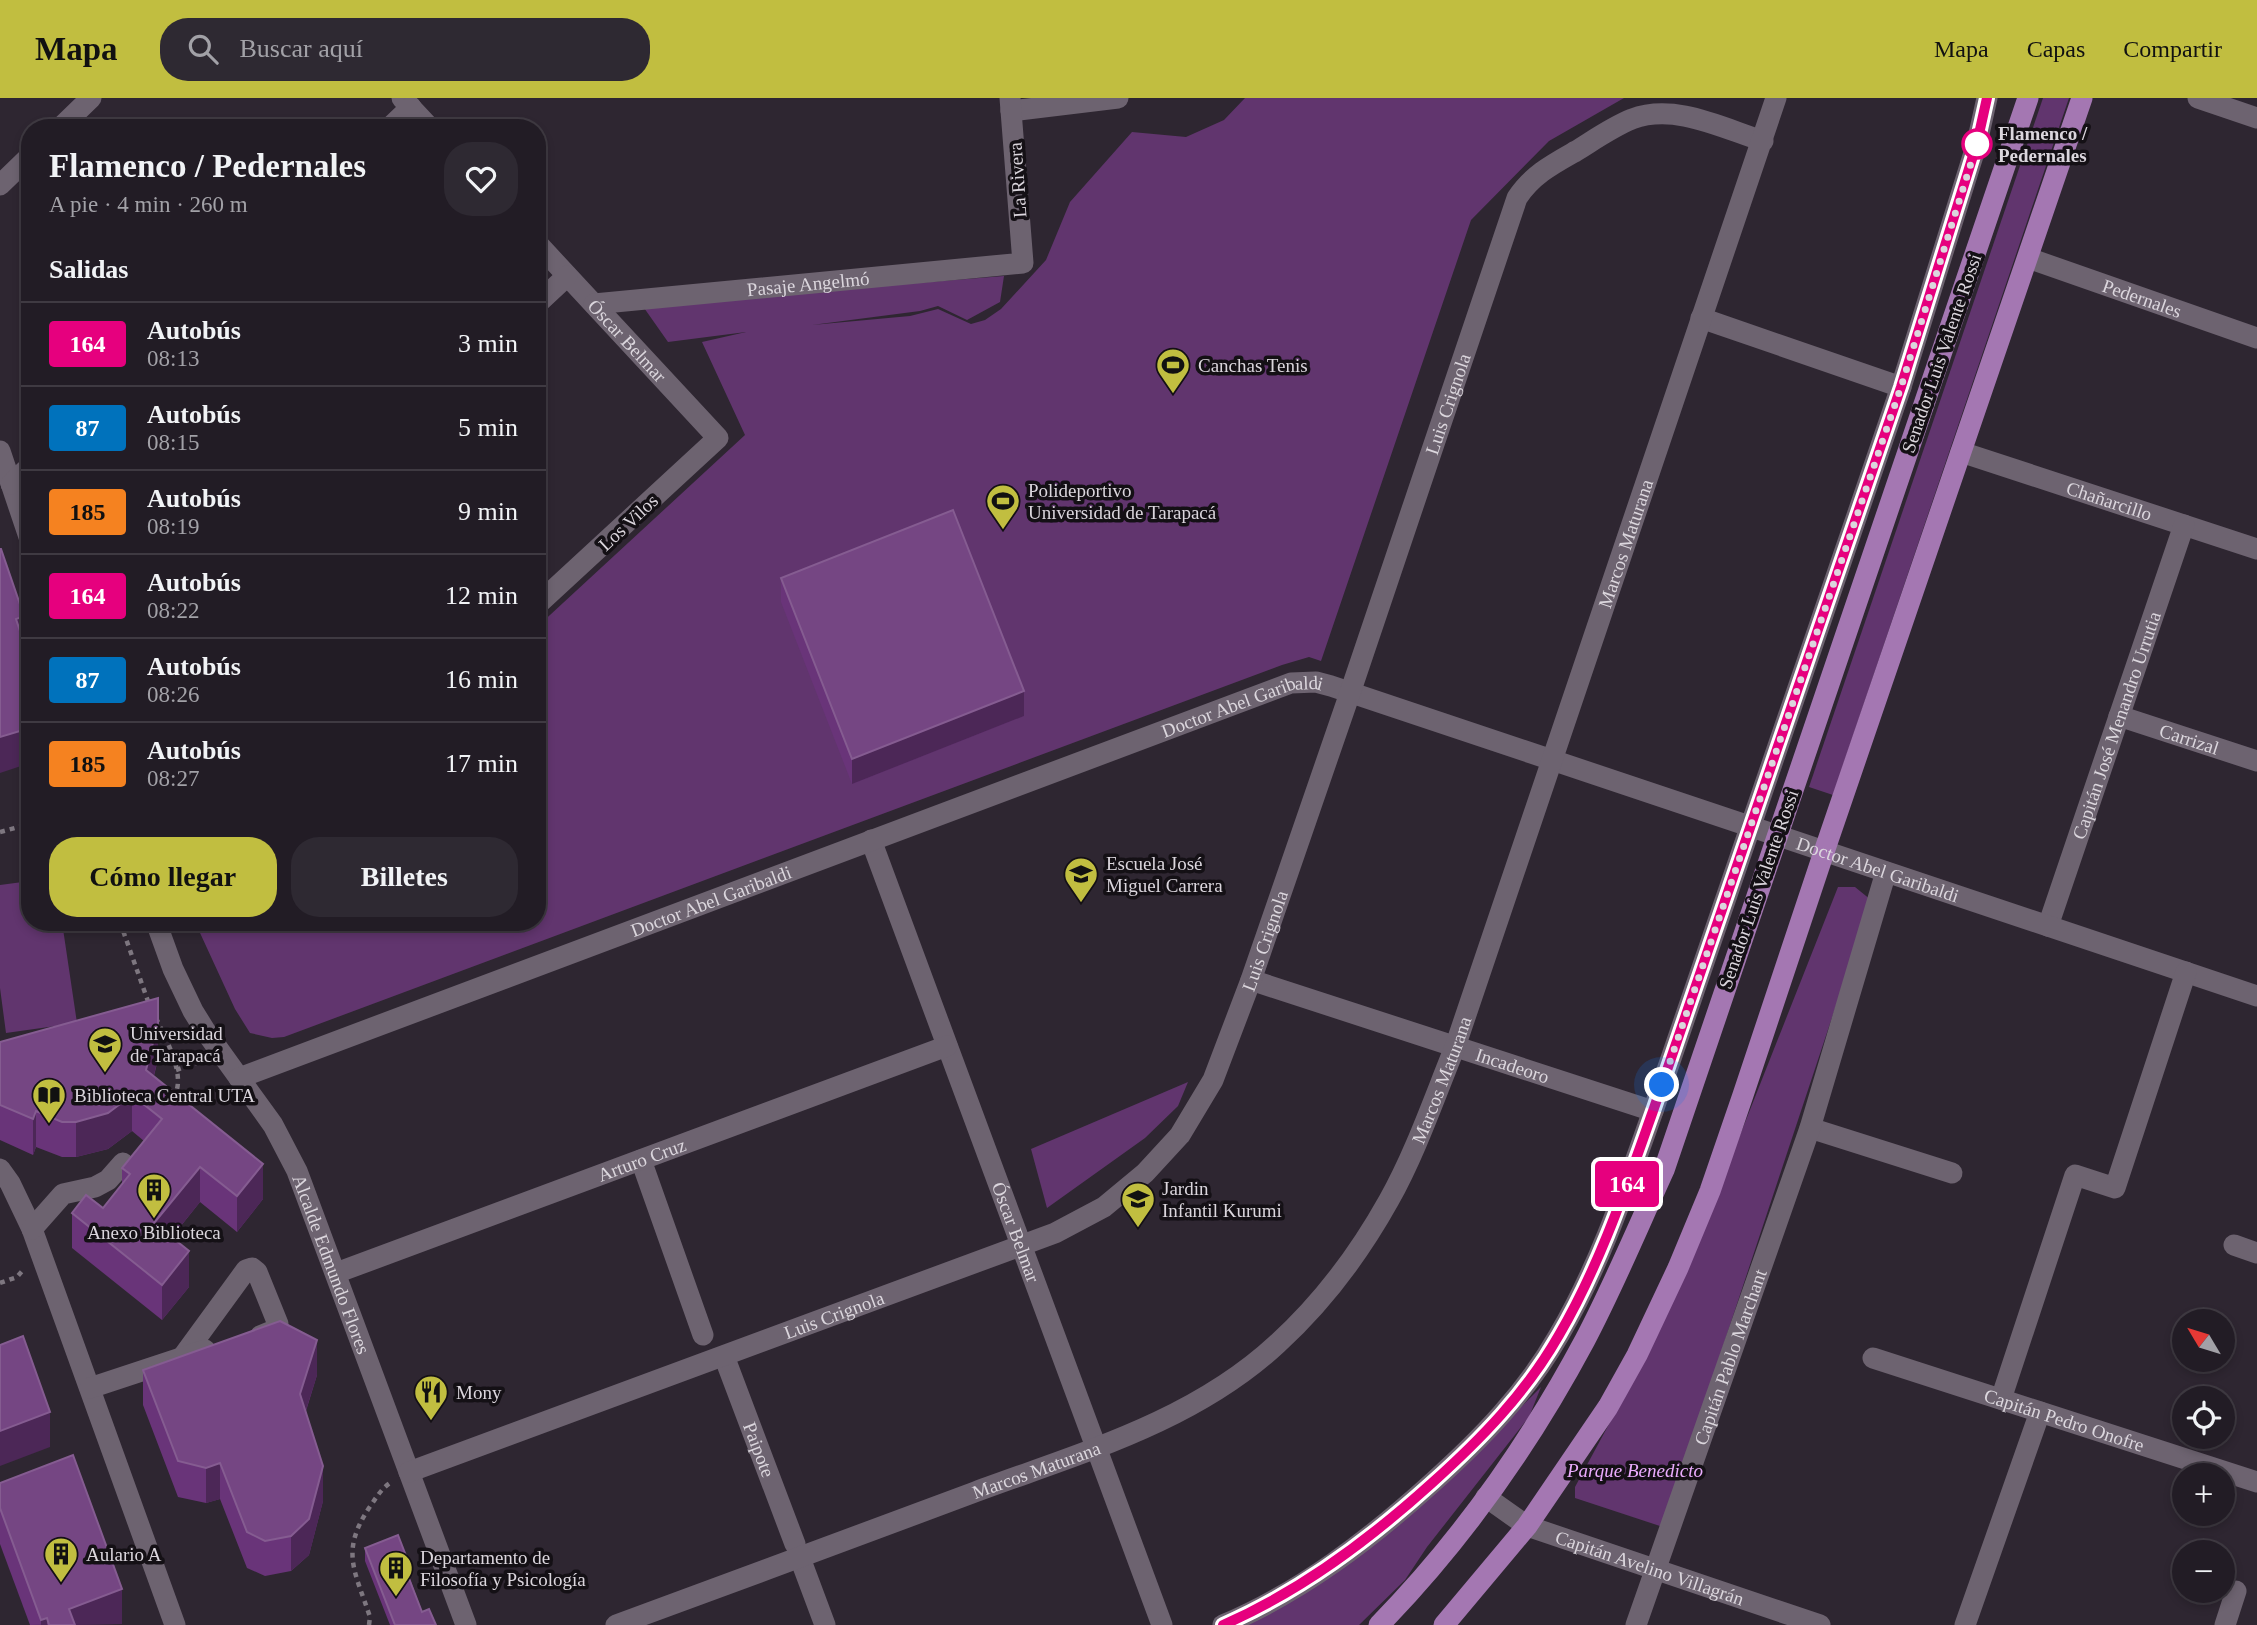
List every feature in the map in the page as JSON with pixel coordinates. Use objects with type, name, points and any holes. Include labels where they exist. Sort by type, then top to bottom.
[{"type":"main road","name":"Senador Luis Valente Rossi","points":[[1379,1625],[1440,1556],[1520,1451],[1585,1340],[1664,1170],[2028,98]]},
{"type":"main road","points":[[1444,1625],[1527,1527],[1608,1407],[1637,1355],[1678,1268],[1710,1191],[1744,1095],[1824,852],[2082,98]]},
{"type":"street","points":[[69,119],[91,98]]},
{"type":"street","points":[[1011,105],[1118,98]]},
{"type":"street","name":"Marcos Maturana","points":[[616,1625],[797,1551],[1151,1426],[1217,1392],[1249,1369],[1307,1313],[1367,1236],[1390,1198],[1455,1046],[1776,98]]},
{"type":"street","points":[[1223,1625],[1277,1598],[1357,1547],[1449,1467],[1515,1399],[1540,1367],[1579,1298],[1615,1214],[1653,1111],[1901,387],[1977,143],[1987,98]]},
{"type":"street","points":[[2198,98],[2257,118]]},
{"type":"street","points":[[395,119],[406,103],[421,119]]},
{"type":"street","name":"La Rivera","points":[[1011,105],[1023,263]]},
{"type":"street","name":"Luis Crignola","points":[[409,1472],[1068,1227],[1104,1207],[1163,1155],[1191,1119],[1213,1080],[1251,980],[1513,209],[1524,187],[1541,171],[1619,125],[1650,115],[1682,115],[1763,141]]},
{"type":"street","points":[[0,185],[21,165]]},
{"type":"street","name":"Óscar Belmar","points":[[546,253],[718,438]]},
{"type":"street","name":"Pedernales","points":[[2028,258],[2257,338]]},
{"type":"street","name":"Pasaje Angelmó","points":[[594,304],[1023,263]]},
{"type":"street","points":[[546,296],[567,276]]},
{"type":"street","points":[[1702,318],[1901,387]]},
{"type":"street","name":"Los Vilos","points":[[546,598],[718,438]]},
{"type":"street","points":[[0,451],[21,513]]},
{"type":"street","name":"Chañarcillo","points":[[1961,452],[2257,549]]},
{"type":"street","points":[[11,484],[21,475]]},
{"type":"street","name":"Capitán José Menandro Urrutia","points":[[2048,926],[2184,525]]},
{"type":"street","name":"Doctor Abel Garibaldi","points":[[239,1078],[1290,683],[1317,682],[2257,995]]},
{"type":"street","name":"Carrizal","points":[[2119,716],[2257,761]]},
{"type":"street","name":"Óscar Belmar","points":[[871,840],[1162,1625]]},
{"type":"street","name":"Capitán Pablo Marchant","points":[[1636,1625],[1810,1128],[1886,872]]},
{"type":"street","name":"Alcalde Edmundo Flores","points":[[159,931],[182,990],[206,1032],[268,1117],[297,1171],[466,1625]]},
{"type":"street","points":[[2001,1399],[2076,1175],[2115,1188],[2186,972]]},
{"type":"street","name":"Incadeoro","points":[[1251,980],[1653,1111]]},
{"type":"street","name":"Arturo Cruz","points":[[335,1273],[947,1046]]},
{"type":"street","points":[[1810,1128],[1952,1173]]},
{"type":"street","points":[[641,1160],[703,1335]]},
{"type":"street","points":[[32,1229],[62,1194],[95,1187],[108,1180],[123,1163]]},
{"type":"street","points":[[0,1169],[10,1183],[32,1229],[176,1625]]},
{"type":"street","points":[[2234,1245],[2257,1253]]},
{"type":"street","points":[[90,1388],[184,1355],[271,1333],[277,1329],[278,1324],[257,1272],[252,1268],[246,1270],[184,1355]]},
{"type":"street","name":"Paipote","points":[[724,1356],[825,1625]]},
{"type":"street","name":"Capitán Pedro Onofre","points":[[1874,1358],[2257,1482]]},
{"type":"street","points":[[1965,1625],[2040,1412]]},
{"type":"street","name":"Capitán Avelino Villagrán","points":[[1486,1497],[1527,1527],[1820,1625]]},
{"type":"street","points":[[2225,1625],[2236,1591]]},
{"type":"path","points":[[0,832],[21,826]]},
{"type":"path","points":[[123,931],[150,1005]]},
{"type":"path","points":[[155,1016],[176,1061],[177,1093],[169,1103]]},
{"type":"path","points":[[369,1625],[370,1617],[352,1560],[354,1536],[360,1521],[382,1489],[409,1472]]},
{"type":"green space","name":"Polideportivo Universidad de Tarapacá","points":[[1245,98],[1624,98],[1549,141],[1471,220],[1321,661],[1309,657],[1282,665],[284,1037],[272,1038],[250,1033],[235,1009],[199,931],[546,931],[546,619],[745,435],[702,342],[746,332],[668,342],[642,305],[1004,276],[1000,302],[967,320],[938,306],[920,311],[812,325],[910,316],[938,309],[971,324],[985,320],[1001,309],[1046,260],[1070,202],[1132,132],[1186,137],[1224,120]]},
{"type":"green space","points":[[2043,98],[2069,98],[1833,795],[1809,787]]},
{"type":"green space","points":[[21,882],[21,931],[63,931],[77,1023],[6,1033],[0,988],[0,885]]},
{"type":"green space","name":"Parque Benedicto","points":[[1838,887],[1855,887],[1871,900],[1663,1527],[1575,1498],[1575,1487],[1615,1413],[1697,1244]]},
{"type":"green space","points":[[1188,1082],[1178,1106],[1145,1138],[1047,1208],[1031,1149]]},
{"type":"green space","points":[[1541,1387],[1529,1417],[1427,1547],[1405,1580],[1359,1625],[1241,1625],[1510,1418]]},
{"type":"building","points":[[953,510],[1024,691],[852,759],[781,578]]},
{"type":"building","points":[[1,549],[21,607],[21,617],[16,619],[21,634],[21,731],[0,737]]},
{"type":"building","points":[[158,998],[158,1023],[146,1070],[263,1164],[237,1196],[200,1167],[154,1223],[189,1251],[162,1285],[72,1213],[86,1195],[103,1208],[130,1174],[122,1168],[162,1119],[132,1095],[108,1113],[76,1122],[62,1122],[36,1111],[33,1119],[0,1105],[0,1042]]},
{"type":"building","points":[[280,1321],[317,1340],[300,1394],[323,1466],[309,1519],[291,1536],[265,1541],[247,1532],[220,1463],[206,1468],[178,1461],[143,1370]]},
{"type":"building","points":[[23,1336],[50,1412],[0,1431],[0,1345]]},
{"type":"building","name":"Aulario A","points":[[73,1455],[122,1589],[69,1609],[75,1625],[49,1625],[47,1618],[41,1620],[0,1508],[0,1483]]},
{"type":"building","name":"Departamento de Filosofía y Psicología","points":[[398,1535],[408,1561],[403,1563],[422,1612],[429,1609],[436,1625],[395,1625],[365,1548]]},
{"type":"bus line","name":"164","points":[[1223,1625],[1277,1598],[1357,1547],[1449,1467],[1487,1431],[1540,1367],[1579,1298],[1620,1203],[1653,1111],[1901,387],[1977,143],[1987,98]]},
{"type":"place","name":"Flamenco / Pedernales","points":[[1977,144]]},
{"type":"place","name":"Canchas Tenis","points":[[1173,395]]},
{"type":"place","name":"Polideportivo Universidad de Tarapacá","points":[[1003,531]]},
{"type":"place","name":"Escuela José Miguel Carrera","points":[[1081,904]]},
{"type":"place","name":"Universidad de Tarapacá","points":[[105,1074]]},
{"type":"place","name":"Biblioteca Central UTA","points":[[49,1125]]},
{"type":"place","name":"Anexo Biblioteca","points":[[154,1220]]},
{"type":"place","name":"Jardin Infantil Kurumi","points":[[1138,1229]]},
{"type":"place","name":"Mony","points":[[431,1422]]},
{"type":"place","name":"Aulario A","points":[[61,1584]]},
{"type":"place","name":"Departamento de Filosofía y Psicología","points":[[396,1598]]},
{"type":"route","points":[[1662,1085],[1901,387],[1977,144]]}]
